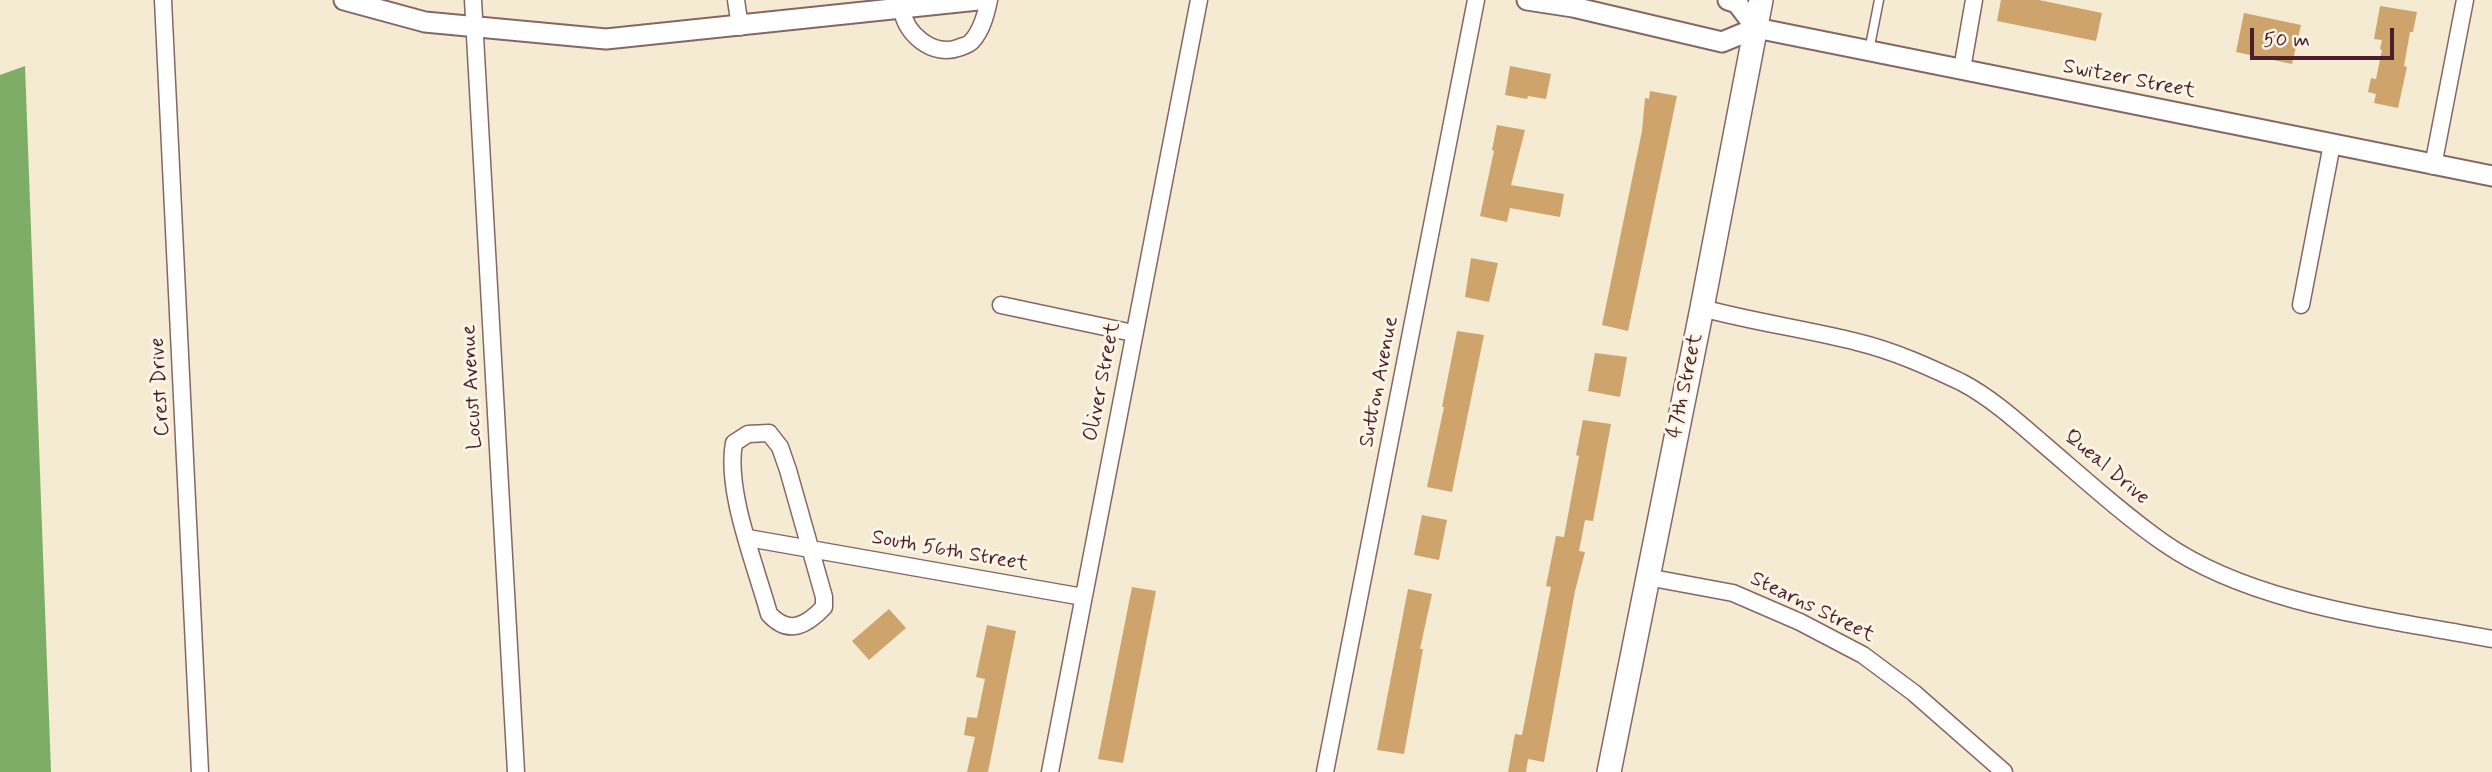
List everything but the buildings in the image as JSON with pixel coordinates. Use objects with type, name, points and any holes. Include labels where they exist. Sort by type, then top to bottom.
[{"type":"main road","name":"47th Street","points":[[1608,772],[1761,0]]},
{"type":"street","name":"Crest Drive","points":[[163,0],[200,772]]},
{"type":"street","points":[[344,0],[425,22],[606,39],[978,0]]},
{"type":"street","name":"Locust Avenue","points":[[473,0],[516,772]]},
{"type":"street","points":[[736,0],[740,27]]},
{"type":"street","points":[[902,9],[902,16],[912,32],[929,47],[948,52],[971,43],[985,19],[989,0]]},
{"type":"street","name":"Oliver Street","points":[[1050,772],[1199,0]]},
{"type":"street","name":"Sutton Avenue","points":[[1325,772],[1476,0]]},
{"type":"street","points":[[1527,0],[1573,7],[1722,41],[1756,28],[1737,3],[1727,0]]},
{"type":"street","points":[[1962,69],[1973,0]]},
{"type":"street","points":[[2433,166],[2465,0]]},
{"type":"street","name":"Switzer Street","points":[[1756,28],[2492,176]]},
{"type":"street","points":[[2301,305],[2332,144]]},
{"type":"street","points":[[1001,305],[1133,333]]},
{"type":"street","name":"Queal Drive","points":[[1702,308],[1858,342],[1913,359],[1964,384],[2012,417],[2165,544],[2206,567],[2254,588],[2299,601],[2492,639]]},
{"type":"street","points":[[769,433],[780,447],[809,548],[824,597],[824,607],[810,622],[796,626],[778,622],[769,614],[740,510],[730,462],[734,443],[748,434],[769,433]]},
{"type":"street","name":"South 56th Street","points":[[748,538],[1083,597]]},
{"type":"street","name":"Stearns Street","points":[[1647,577],[1733,593],[1800,622],[1863,655],[1914,693],[2004,772]]},
{"type":"lane","points":[[1870,51],[1879,0]]},
{"type":"green space","points":[[25,66],[51,772],[0,772],[0,75]]}]
